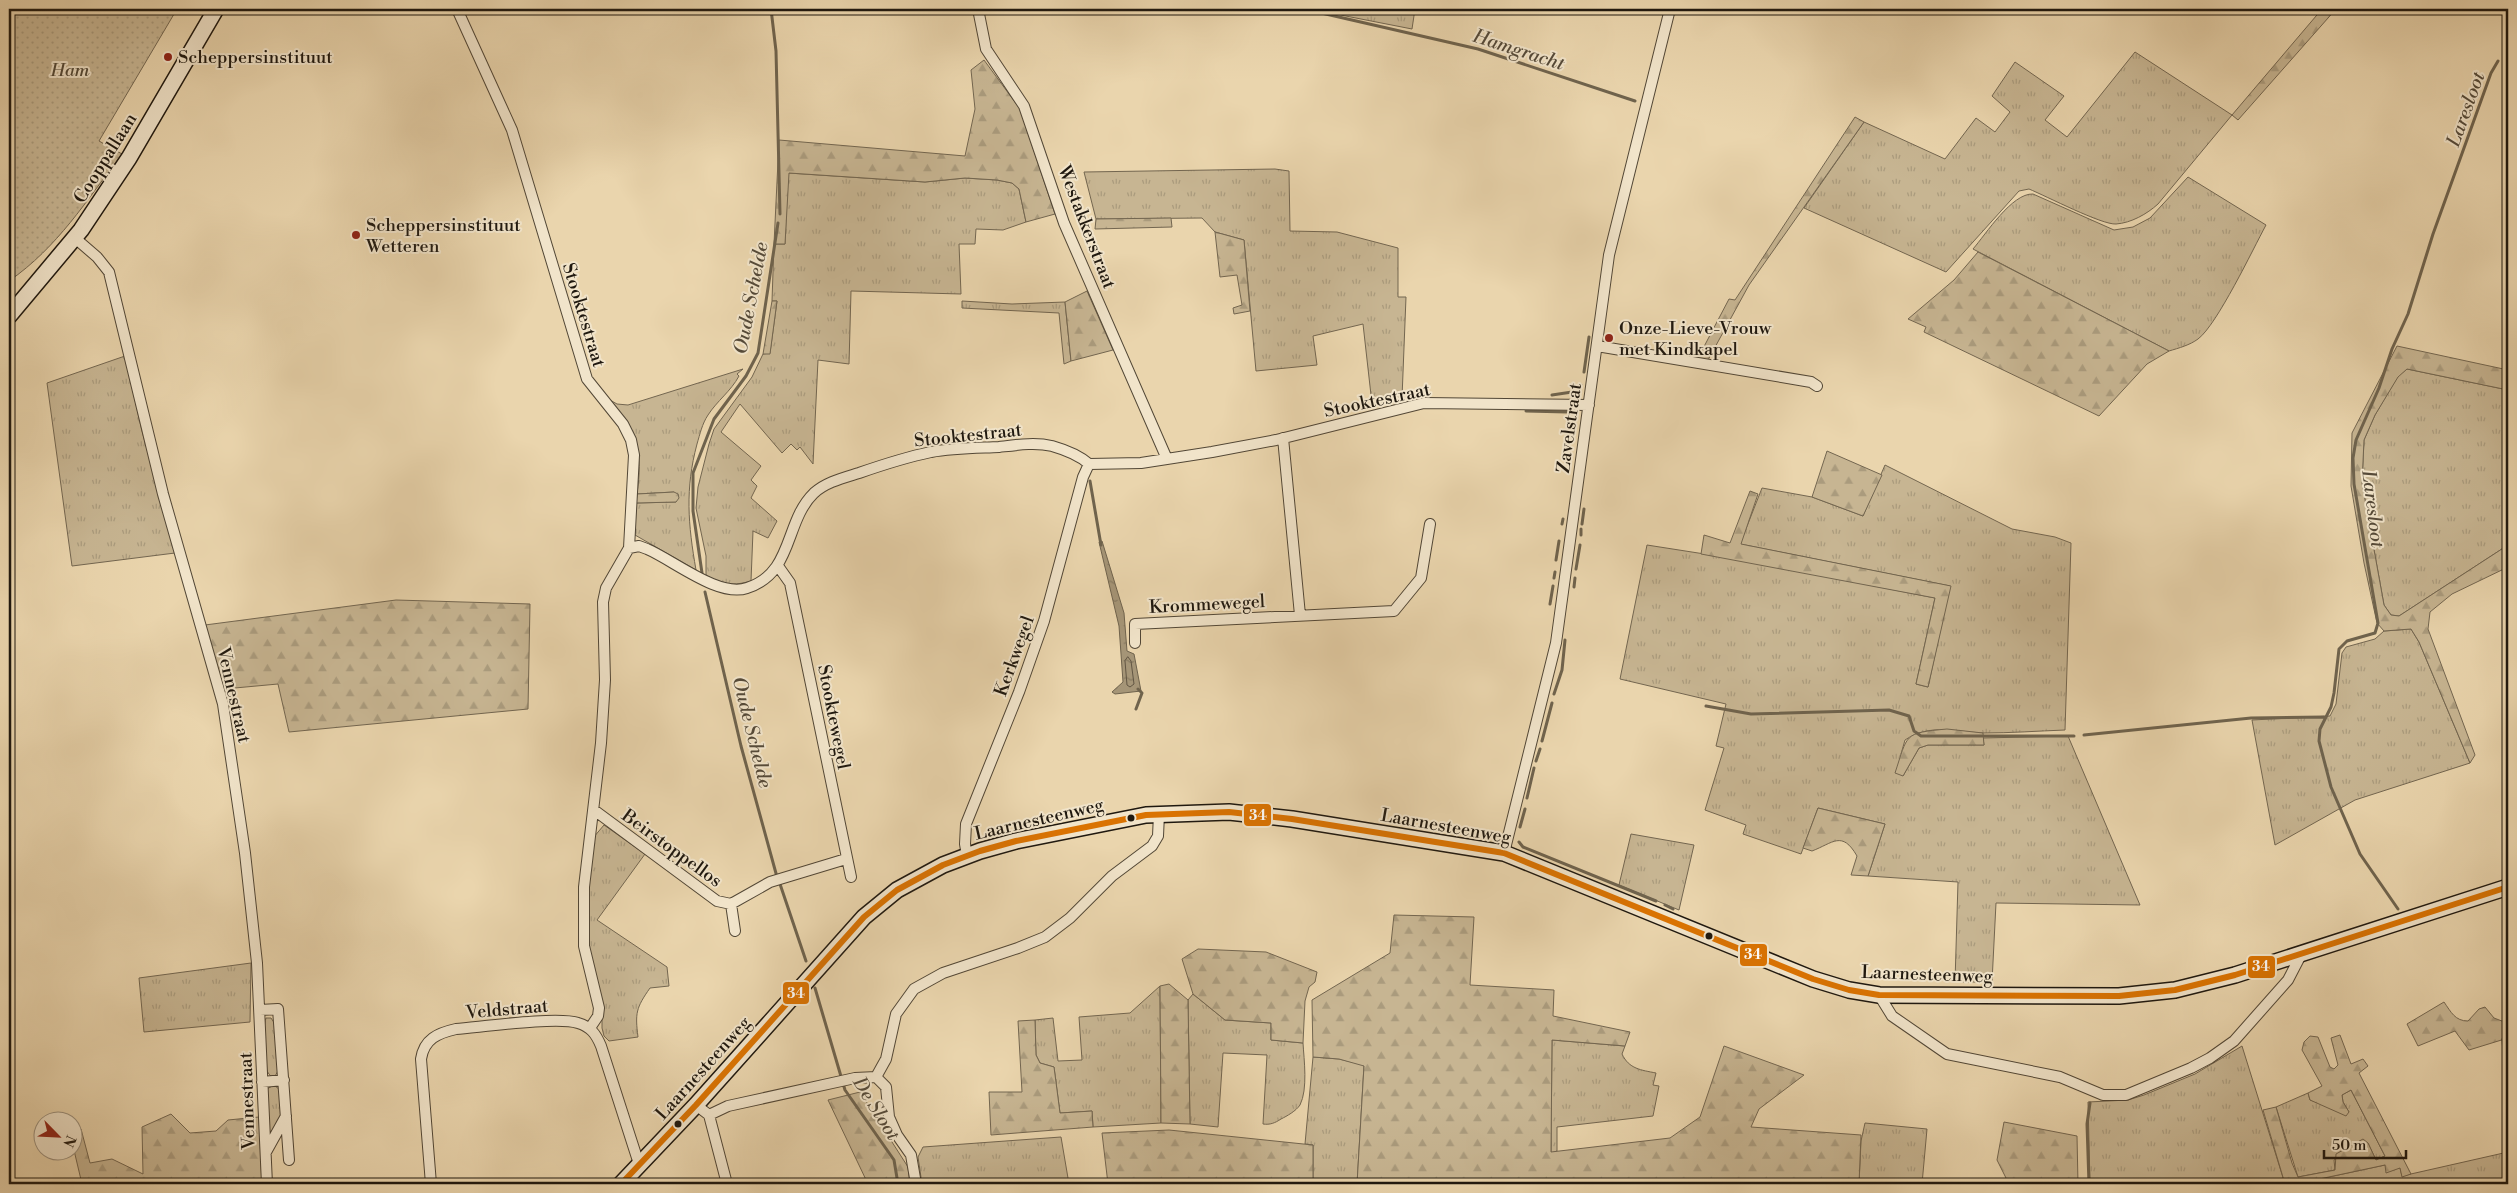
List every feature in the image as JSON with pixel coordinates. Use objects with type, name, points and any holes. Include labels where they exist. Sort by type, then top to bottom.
[{"type":"street","name":"Cooppallaan","points":[[9,316],[75,238],[129,158],[216,9]]},
{"type":"street","name":"Stooktestraat","points":[[457,9],[512,130],[586,379],[623,424],[631,440],[634,455],[629,548],[639,546],[647,548],[698,576],[730,590],[746,589],[766,579],[778,566],[804,504],[816,492],[834,481],[884,464],[933,452],[1032,444],[1051,446],[1080,456],[1089,464],[1141,463],[1283,438],[1424,403],[1589,405]]},
{"type":"street","name":"Westakkerstraat","points":[[978,9],[986,49],[1024,106],[1064,223],[1167,459]]},
{"type":"street","name":"Zavelstraat","points":[[1504,853],[1556,643],[1610,255],[1670,9]]},
{"type":"street","name":"Vennestraat","points":[[75,238],[97,257],[109,272],[163,494],[222,704],[247,870],[260,1010],[268,1184]]},
{"type":"street","points":[[1596,346],[1811,382],[1817,386]]},
{"type":"street","points":[[1283,438],[1300,615]]},
{"type":"street","name":"Kerkwegel","points":[[967,856],[964,844],[966,824],[1019,692],[1044,621],[1083,477],[1089,464]]},
{"type":"street","name":"Krommewegel","points":[[1135,643],[1135,624],[1394,611],[1421,578],[1430,524]]},
{"type":"street","name":"Beirstoppellos","points":[[590,1028],[598,1016],[599,1008],[584,946],[582,918],[594,810],[605,680],[603,602],[606,588],[629,548]]},
{"type":"street","name":"Stooktewegel","points":[[778,566],[790,583],[851,877]]},
{"type":"street","name":"Beirstoppellos","points":[[594,810],[717,901],[731,904],[770,882],[846,858]]},
{"type":"street","name":"Laarnesteenweg","points":[[621,1184],[696,1105],[864,917],[897,890],[943,865],[1016,841],[1159,814],[1204,812],[1283,818],[1504,853],[1812,979],[1849,990],[1879,995],[2119,996],[2188,988],[2508,887]]},
{"type":"street","points":[[876,1077],[886,1059],[896,1014],[914,989],[944,972],[1045,937],[1070,918],[1112,876],[1152,846],[1158,836],[1159,814]]},
{"type":"street","points":[[731,904],[735,930]]},
{"type":"street","points":[[1879,995],[1892,1016],[1948,1054],[2060,1077],[2103,1095],[2116,1096],[2126,1095],[2191,1068],[2234,1041],[2288,980],[2302,953]]},
{"type":"street","points":[[260,1010],[278,1008],[290,1160]]},
{"type":"street","name":"Veldstraat","points":[[431,1184],[421,1059],[422,1050],[428,1042],[438,1033],[456,1029],[569,1020],[590,1028]]},
{"type":"street","points":[[590,1028],[597,1036],[601,1046],[639,1164]]},
{"type":"street","points":[[709,1115],[728,1106],[850,1079],[876,1077],[886,1087],[889,1117],[896,1135],[912,1155],[916,1184]]},
{"type":"street","points":[[262,1082],[284,1080]]},
{"type":"street","points":[[696,1105],[709,1115],[727,1184]]},
{"type":"street","points":[[266,1152],[286,1116]]},
{"type":"green space","name":"Ham","points":[[9,9],[177,9],[99,141],[122,154],[57,238],[26,268],[9,281]]},
{"type":"green space","points":[[1310,9],[1415,9],[1412,29]]},
{"type":"green space","points":[[2322,9],[2336,9],[2238,120],[2232,115]]},
{"type":"green space","points":[[2135,52],[2232,115],[2158,204],[2138,217],[2127,222],[2109,223],[2029,189],[2019,191],[1946,272],[1804,208],[1864,122],[1945,159],[1976,118],[1995,132],[2010,112],[1992,96],[2015,62],[2064,96],[2045,120],[2067,137]]},
{"type":"green space","points":[[984,60],[1020,109],[1055,214],[1026,222],[1019,189],[1012,183],[997,180],[965,178],[925,182],[789,173],[785,244],[774,244],[779,140],[965,156],[975,109],[971,70]]},
{"type":"green space","points":[[1855,117],[1864,122],[1749,285],[1708,360],[1698,358],[1729,299],[1735,300]]},
{"type":"green space","points":[[1275,169],[1289,171],[1290,231],[1337,232],[1398,248],[1398,297],[1406,297],[1402,398],[1372,404],[1363,324],[1313,336],[1317,365],[1256,371],[1244,240],[1215,232],[1202,218],[1096,219],[1084,172]]},
{"type":"green space","points":[[788,173],[925,182],[965,178],[1012,183],[1019,189],[1026,222],[1003,230],[976,229],[975,244],[959,244],[961,294],[851,291],[849,364],[818,360],[813,464],[800,447],[797,450],[791,444],[782,453],[740,404],[721,432],[761,466],[751,480],[757,486],[751,498],[777,521],[768,538],[753,531],[751,581],[728,584],[706,575],[706,556],[696,508],[698,487],[714,429],[752,377],[763,354],[770,353],[777,301],[772,301],[774,244],[785,244]]},
{"type":"green space","points":[[2188,177],[2266,225],[2234,286],[2206,331],[2192,343],[2169,351],[1973,249],[2008,207],[2025,195],[2033,194],[2114,230],[2133,227],[2150,218]]},
{"type":"green space","points":[[1171,218],[1172,227],[1095,229],[1096,219]]},
{"type":"green space","points":[[1215,232],[1244,240],[1250,311],[1234,314],[1233,308],[1242,305],[1237,275],[1220,277]]},
{"type":"green space","points":[[1978,252],[2169,351],[2147,364],[2099,416],[1924,332],[1926,327],[1908,319],[1954,280]]},
{"type":"green space","points":[[1087,291],[1113,350],[1071,361],[1065,302]]},
{"type":"green space","points":[[772,301],[777,301],[770,354],[763,354]]},
{"type":"green space","points":[[962,301],[1012,304],[1065,302],[1071,361],[1064,364],[1059,313],[962,308]]},
{"type":"green space","points":[[2397,346],[2508,370],[2508,390],[2407,369],[2398,377],[2375,415],[2364,440],[2362,483],[2384,605],[2391,615],[2399,616],[2508,545],[2508,567],[2452,594],[2430,612],[2428,629],[2475,755],[2470,763],[2419,642],[2411,629],[2384,631],[2377,623],[2364,563],[2351,486],[2352,433]]},
{"type":"green space","points":[[125,356],[142,431],[175,553],[72,566],[47,383]]},
{"type":"green space","points":[[743,369],[737,374],[739,376],[732,386],[708,415],[703,425],[693,460],[689,507],[696,570],[635,535],[636,503],[676,502],[674,492],[637,494],[639,467],[636,444],[627,422],[610,400],[617,404],[628,405]]},
{"type":"green space","points":[[2407,369],[2508,390],[2508,545],[2399,616],[2391,615],[2384,605],[2362,483],[2364,440],[2375,415],[2398,376]]},
{"type":"green space","points":[[1827,451],[1882,475],[1863,516],[1812,497]]},
{"type":"green space","points":[[1885,465],[2012,529],[2055,537],[2071,543],[2065,730],[1994,733],[1943,730],[1924,732],[1905,740],[1901,754],[1903,776],[1919,748],[1928,745],[1984,745],[1983,738],[2068,736],[2140,905],[1996,903],[1992,982],[1955,982],[1958,882],[1868,876],[1885,824],[1818,808],[1801,854],[1743,834],[1746,825],[1705,810],[1724,748],[1716,746],[1726,704],[1620,679],[1647,545],[1743,560],[1935,598],[1916,684],[1928,687],[1950,586],[1740,544],[1762,488],[1812,497],[1863,516]]},
{"type":"green space","points":[[1750,491],[1758,494],[1741,544],[1951,586],[1928,687],[1916,684],[1935,598],[1701,554],[1704,535],[1730,543]]},
{"type":"green space","points":[[674,492],[678,494],[679,498],[676,502],[636,503],[637,494]]},
{"type":"green space","points":[[396,600],[530,604],[528,709],[289,732],[278,684],[224,689],[205,625]]},
{"type":"green space","points":[[2411,629],[2419,642],[2470,763],[2355,800],[2275,845],[2252,720],[2330,716],[2336,704],[2342,653],[2346,647],[2375,639],[2384,631]]},
{"type":"green space","points":[[1947,729],[1983,733],[1984,745],[1928,745],[1919,748],[1903,776],[1895,773],[1902,750],[1909,738],[1922,732]]},
{"type":"green space","points":[[1818,808],[1885,824],[1868,876],[1851,875],[1857,856],[1847,843],[1842,841],[1832,842],[1812,851],[1803,848]]},
{"type":"green space","points":[[604,825],[645,854],[597,920],[667,967],[669,986],[650,988],[645,995],[638,1011],[638,1037],[609,1041],[604,1036],[602,1028],[602,1016],[588,947],[586,908],[593,838]]},
{"type":"green space","points":[[1631,834],[1694,845],[1679,910],[1619,885]]},
{"type":"green space","points":[[1394,915],[1474,917],[1470,985],[1554,990],[1553,1016],[1630,1032],[1625,1046],[1552,1040],[1551,1152],[1670,1138],[1700,1117],[1724,1046],[1804,1075],[1759,1109],[1751,1127],[1861,1135],[1859,1184],[1357,1184],[1364,1066],[1339,1059],[1313,1057],[1312,1000],[1390,953]]},
{"type":"green space","points":[[1198,949],[1266,952],[1317,972],[1315,982],[1309,987],[1305,1001],[1303,1043],[1271,1040],[1271,1023],[1225,1020],[1193,994],[1182,959]]},
{"type":"green space","points":[[251,963],[250,1022],[144,1032],[139,978]]},
{"type":"green space","points":[[1169,984],[1188,1000],[1190,1124],[1161,1123],[1160,986]]},
{"type":"green space","points":[[1160,986],[1161,1123],[1093,1127],[1092,1111],[1060,1113],[1054,1067],[1040,1063],[1036,1055],[1035,1020],[1053,1018],[1058,1061],[1082,1060],[1079,1017],[1130,1013]]},
{"type":"green space","points":[[1193,994],[1225,1020],[1271,1023],[1271,1040],[1303,1043],[1304,1091],[1300,1105],[1289,1115],[1275,1123],[1263,1124],[1267,1055],[1223,1053],[1218,1127],[1190,1124],[1188,1000]]},
{"type":"green space","points":[[2444,1002],[2454,1015],[2464,1021],[2468,1021],[2479,1009],[2485,1007],[2494,1018],[2507,1023],[2508,1038],[2469,1050],[2455,1031],[2418,1046],[2407,1024]]},
{"type":"green space","points":[[266,1018],[271,1018],[275,1024],[278,1071],[275,1076],[271,1076],[267,1072],[265,1065],[263,1040]]},
{"type":"green space","points":[[1035,1020],[1036,1055],[1040,1063],[1054,1067],[1060,1113],[1092,1111],[1093,1127],[991,1135],[989,1092],[1022,1092],[1018,1021]]},
{"type":"green space","points":[[2340,1035],[2351,1064],[2363,1059],[2368,1066],[2359,1073],[2411,1174],[2402,1177],[2400,1168],[2386,1173],[2385,1165],[2296,1184],[2285,1184],[2263,1110],[2276,1107],[2292,1163],[2298,1177],[2335,1170],[2336,1154],[2363,1139],[2368,1143],[2376,1160],[2385,1156],[2351,1090],[2342,1095],[2343,1102],[2349,1112],[2346,1116],[2310,1100],[2308,1093],[2322,1086],[2302,1050],[2304,1042],[2310,1036],[2318,1037],[2330,1067],[2334,1069],[2338,1065],[2331,1038]]},
{"type":"green space","points":[[1552,1040],[1625,1046],[1622,1054],[1628,1063],[1636,1068],[1656,1073],[1653,1085],[1659,1086],[1653,1116],[1557,1127],[1557,1151],[1551,1153]]},
{"type":"green space","points":[[2242,1046],[2285,1184],[2090,1184],[2088,1102],[2128,1100],[2144,1095],[2195,1074]]},
{"type":"green space","points":[[1313,1057],[1339,1059],[1364,1065],[1357,1184],[1313,1184],[1313,1145],[1305,1144]]},
{"type":"green space","points":[[274,1085],[280,1090],[282,1117],[268,1142],[267,1089]]},
{"type":"green space","points":[[2351,1090],[2385,1156],[2376,1160],[2368,1143],[2334,1160],[2335,1170],[2298,1177],[2276,1107],[2308,1093],[2310,1100],[2349,1112],[2343,1102],[2342,1095]]},
{"type":"green space","points":[[860,1092],[908,1167],[910,1184],[868,1184],[828,1100]]},
{"type":"green space","points":[[171,1114],[190,1133],[216,1131],[228,1120],[259,1117],[262,1184],[82,1184],[76,1160],[82,1160],[82,1133],[90,1163],[112,1159],[143,1174],[142,1127]]},
{"type":"green space","points":[[2004,1122],[2077,1136],[2078,1184],[2009,1184],[1997,1160]]},
{"type":"green space","points":[[1865,1123],[1927,1129],[1922,1184],[1859,1184],[1861,1141]]},
{"type":"green space","points":[[1169,1130],[1313,1145],[1313,1184],[1108,1184],[1102,1133]]},
{"type":"green space","points":[[1061,1137],[1069,1184],[922,1184],[918,1157],[923,1147]]},
{"type":"green space","points":[[2508,1152],[2508,1184],[2296,1184],[2385,1165],[2400,1168],[2402,1176]]},
{"type":"water","points":[[1102,541],[1124,613],[1127,651],[1134,654],[1141,691],[1115,694],[1112,692],[1123,682],[1119,626],[1099,542]]},
{"type":"waterway","name":"Oude Schelde","points":[[771,9],[776,51],[780,214]]},
{"type":"waterway","name":"Hamgracht","points":[[1304,9],[1478,49],[1635,101]]},
{"type":"waterway","name":"Laresloot","points":[[2504,50],[2508,43]]},
{"type":"waterway","name":"Laresloot","points":[[2398,909],[2360,854],[2331,787],[2319,741],[2320,729],[2331,707],[2339,649],[2347,641],[2375,633],[2378,623],[2354,484],[2353,458],[2356,440],[2408,314],[2433,234],[2491,73],[2498,61]]},
{"type":"waterway","name":"Oude Schelde","points":[[702,573],[693,511],[693,473],[714,419],[746,376],[758,353],[778,223]]},
{"type":"waterway","points":[[1584,372],[1589,337]]},
{"type":"waterway","points":[[1552,395],[1572,392],[1581,385]]},
{"type":"waterway","points":[[1526,411],[1567,412]]},
{"type":"waterway","points":[[1090,481],[1101,545]]},
{"type":"waterway","points":[[1582,524],[1584,509]]},
{"type":"waterway","points":[[1562,524],[1563,519]]},
{"type":"waterway","points":[[1581,529],[1581,535]]},
{"type":"waterway","points":[[1556,560],[1559,541]]},
{"type":"waterway","points":[[1576,569],[1580,545]]},
{"type":"waterway","points":[[1554,578],[1555,572]]},
{"type":"waterway","points":[[1574,587],[1575,578]]},
{"type":"waterway","points":[[1550,604],[1553,586]]},
{"type":"waterway","name":"Oude Schelde","points":[[705,592],[741,746],[777,877]]},
{"type":"waterway","points":[[1554,694],[1562,670],[1565,640]]},
{"type":"waterway","points":[[1136,709],[1142,693],[1138,689]]},
{"type":"waterway","points":[[1542,741],[1552,703]]},
{"type":"waterway","points":[[1706,706],[1751,714],[1889,710],[1909,716],[1914,731],[1921,736],[2074,736]]},
{"type":"waterway","points":[[2084,735],[2251,718],[2324,717]]},
{"type":"waterway","points":[[1536,761],[1540,749]]},
{"type":"waterway","points":[[1527,798],[1534,768]]},
{"type":"waterway","points":[[1520,827],[1525,809]]},
{"type":"waterway","points":[[1519,842],[1523,847],[1656,901]]},
{"type":"waterway","name":"Oude Schelde","points":[[780,884],[806,961]]},
{"type":"waterway","points":[[1665,905],[1673,909]]},
{"type":"waterway","name":"De Sloot","points":[[815,988],[845,1090],[894,1160],[898,1184]]},
{"type":"waterway","name":"Laresloot","points":[[2503,1039],[2508,1112]]},
{"type":"waterway","points":[[2089,1184],[2087,1124],[2090,1103]]},
{"type":"transit line","name":"34","points":[[621,1184],[696,1105],[864,917],[897,890],[943,865],[980,851],[1016,841],[1146,815],[1229,812],[1292,819],[1504,853],[1813,979],[1849,990],[1879,995],[2119,996],[2175,990],[2235,975],[2508,887]]},
{"type":"place","name":"Scheppersinstituut","points":[[168,57]]},
{"type":"place","name":"Scheppersinstituut Wetteren","points":[[356,235]]},
{"type":"place","name":"Onze-Lieve-Vrouw met Kindkapel","points":[[1609,338]]}]
